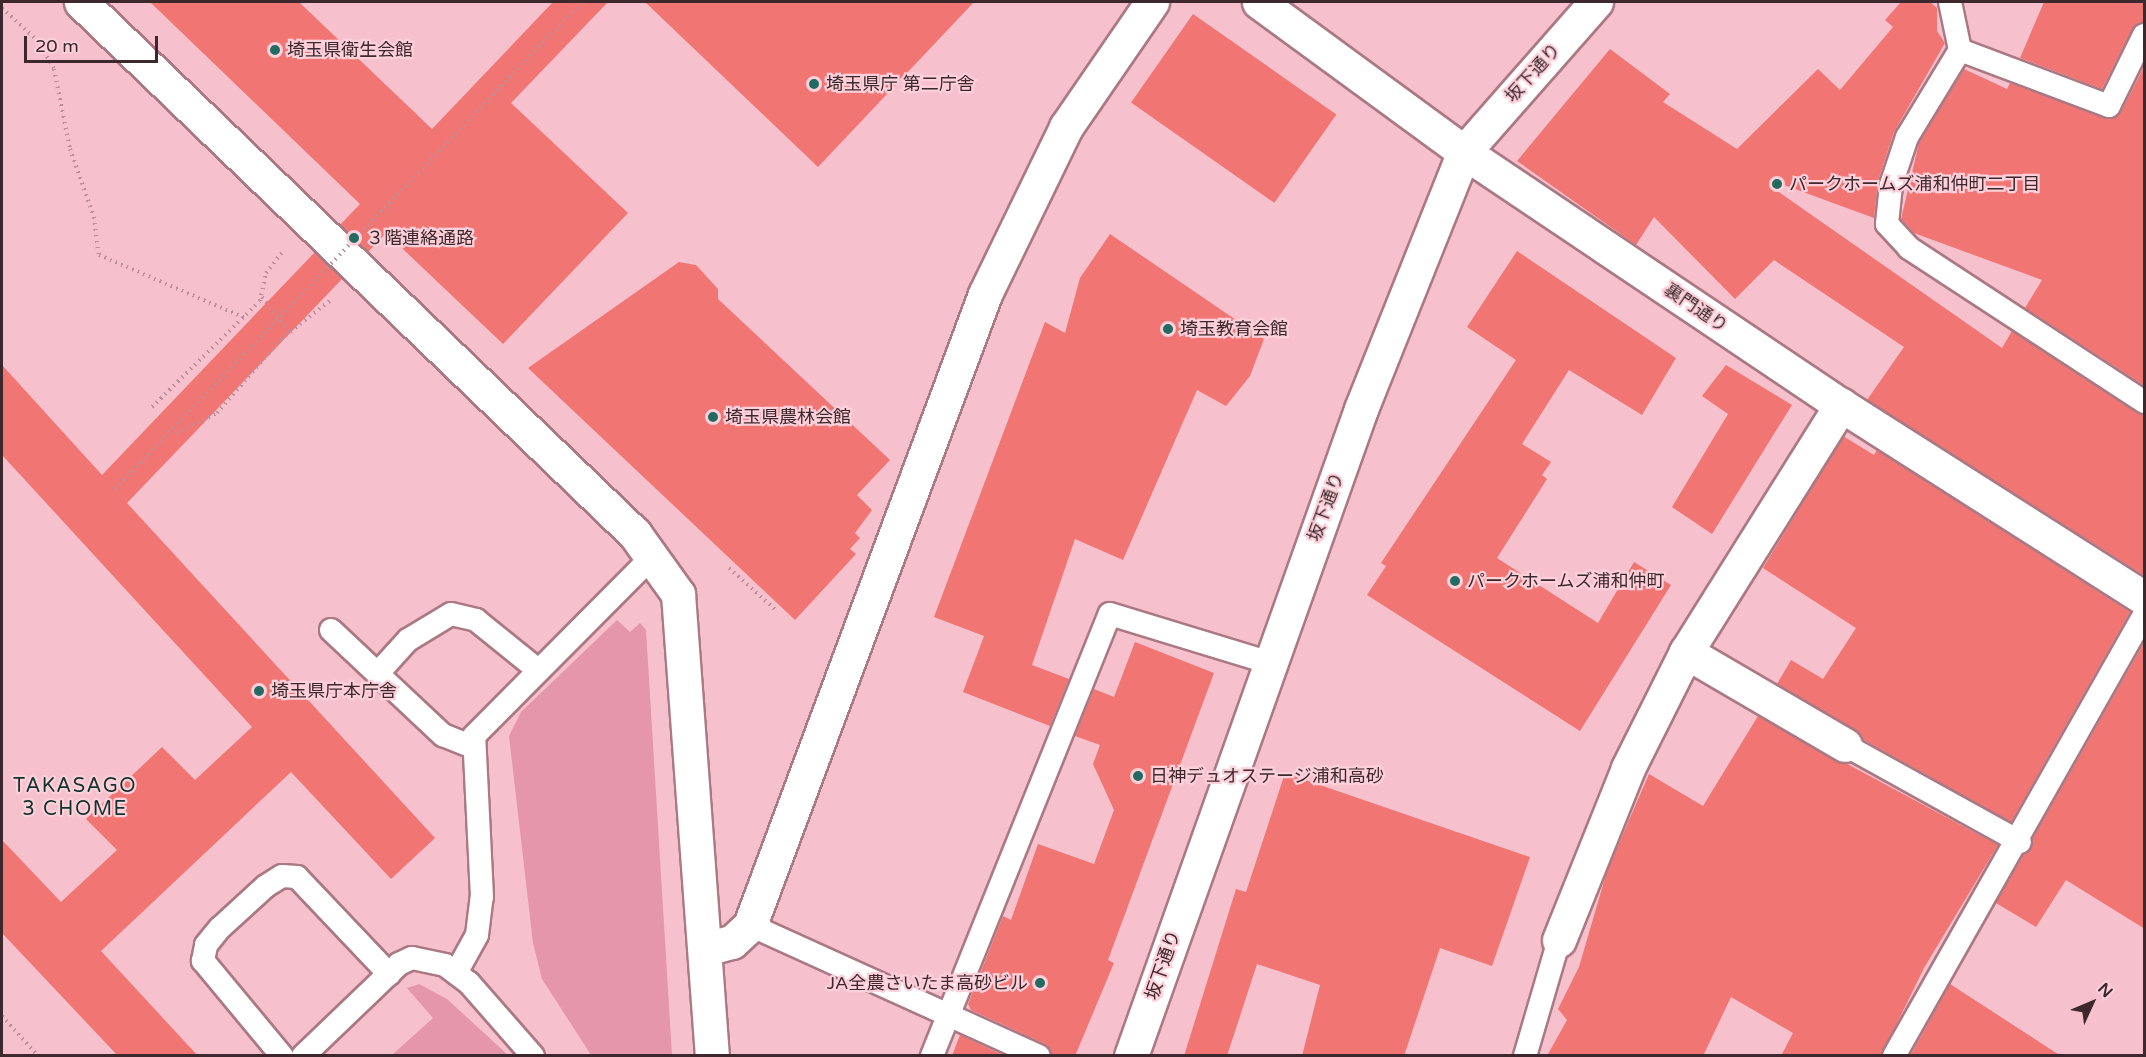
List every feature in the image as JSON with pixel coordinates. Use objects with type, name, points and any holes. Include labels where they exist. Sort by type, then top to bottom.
[{"type":"street","points":[[81,2],[310,218],[635,534],[678,594],[712,1056]]},
{"type":"street","points":[[705,949],[732,942],[750,925],[985,294],[1066,127],[1152,2]]},
{"type":"street","name":"裏門通り","points":[[1259,2],[1464,152],[1841,405],[2145,598]]},
{"type":"street","name":"坂下通り","points":[[1131,1056],[1361,409],[1464,152],[1596,2]]},
{"type":"street","points":[[1558,940],[1628,768],[1686,652],[1841,405]]},
{"type":"street","points":[[1686,652],[1845,745]]},
{"type":"lane","points":[[1950,2],[1960,50],[1907,137],[1891,184],[1887,224],[1909,248],[2145,402]]},
{"type":"lane","points":[[1960,50],[2109,106],[2145,35]]},
{"type":"lane","points":[[456,973],[477,935],[482,897],[472,747],[482,724],[652,557]]},
{"type":"lane","points":[[378,673],[408,640],[451,614],[476,620],[538,670]]},
{"type":"lane","points":[[932,1056],[1110,614],[1270,663]]},
{"type":"lane","points":[[1894,1056],[2020,842],[2145,615]]},
{"type":"lane","points":[[332,630],[443,735],[472,747]]},
{"type":"lane","points":[[1845,745],[2020,842]]},
{"type":"lane","points":[[282,1056],[203,961],[206,945],[220,928],[266,886],[282,876],[297,877],[389,974]]},
{"type":"lane","points":[[750,925],[1039,1056]]},
{"type":"lane","points":[[1525,1056],[1558,940]]},
{"type":"lane","points":[[303,1056],[389,974],[412,958],[456,973],[533,1056]]},
{"type":"path","points":[[115,489],[582,2]]},
{"type":"path","points":[[2,8],[38,41],[54,69],[73,160],[94,217],[99,255],[245,318]]},
{"type":"path","points":[[152,407],[245,318],[262,297],[266,273],[293,241]]},
{"type":"path","points":[[176,433],[217,413],[290,332],[336,296]]},
{"type":"path","points":[[262,297],[290,332]]},
{"type":"path","points":[[729,568],[777,611]]},
{"type":"path","points":[[2,1016],[38,1056]]},
{"type":"shaded area","points":[[617,620],[630,632],[640,623],[646,630],[672,1055],[591,1055],[542,979],[533,943],[509,736],[521,712]]},
{"type":"shaded area","points":[[419,984],[447,999],[508,1055],[392,1055],[433,1018],[407,988]]},
{"type":"building","points":[[150,2],[299,2],[432,129],[553,2],[608,2],[511,103],[628,213],[503,344],[386,233],[368,252],[340,225],[360,204]]},
{"type":"building","name":"埼玉県庁 第二庁舎","points":[[645,2],[974,2],[818,167]]},
{"type":"building","points":[[1901,2],[1930,2],[1937,8],[1937,31],[1945,43],[1894,132],[1878,181],[1874,218],[1776,182],[1773,188],[2002,348],[2012,331],[2145,415],[2145,576],[1867,400],[1904,347],[1774,260],[1735,299],[1654,217],[1636,245],[1517,161],[1610,49],[1670,94],[1663,102],[1737,149],[1818,69],[1840,90],[1893,27],[1885,20]]},
{"type":"building","points":[[2044,2],[2145,2],[2145,22],[2132,29],[2102,89],[2020,58]]},
{"type":"building","points":[[1193,14],[1336,114],[1274,203],[1131,102]]},
{"type":"building","points":[[2145,65],[2145,386],[2025,308],[2042,280],[1914,233],[1901,219],[1919,143],[1964,69],[2007,89],[2010,83],[2110,119],[2121,112]]},
{"type":"building","points":[[1110,234],[1264,339],[1250,376],[1226,406],[1197,390],[1123,560],[1075,539],[1032,665],[1069,679],[1050,726],[963,692],[984,636],[934,617],[1045,322],[1065,333],[1080,278]]},
{"type":"building","name":"パークホームズ浦和仲町","points":[[1517,251],[1676,358],[1642,415],[1569,370],[1522,444],[1551,462],[1542,475],[1547,479],[1497,558],[1598,623],[1634,562],[1671,585],[1580,731],[1367,595],[1386,566],[1381,563],[1516,360],[1467,327]]},
{"type":"building","name":"埼玉県庁本庁舎","points":[[315,252],[342,279],[127,503],[435,838],[391,879],[291,772],[101,951],[198,1056],[118,1056],[2,933],[2,840],[61,902],[117,850],[86,819],[162,747],[195,780],[252,727],[2,455],[2,365],[102,475]]},
{"type":"building","name":"埼玉県農林会館","points":[[679,262],[696,265],[718,289],[718,299],[890,460],[857,495],[872,510],[855,533],[860,538],[850,549],[856,554],[795,620],[528,368]]},
{"type":"building","points":[[1726,365],[1792,405],[1712,534],[1672,507],[1728,414],[1702,396]]},
{"type":"building","points":[[1843,436],[1874,455],[1877,450],[2130,612],[2011,822],[1862,739],[1854,729],[1777,684],[1791,660],[1823,679],[1856,628],[1763,568]]},
{"type":"building","points":[[2145,641],[2145,929],[2066,880],[2036,927],[1996,903]]},
{"type":"building","points":[[1135,642],[1214,673],[1108,960],[1114,963],[1075,1056],[1052,1056],[1045,1044],[971,1010],[968,1004],[1003,916],[1011,920],[1038,844],[1094,864],[1114,810],[1093,764],[1100,745],[1075,736],[1094,689],[1114,697]]},
{"type":"building","points":[[1758,716],[1998,845],[1924,968],[1881,1056],[1781,1056],[1793,1033],[1731,997],[1703,1056],[1547,1056],[1567,1020],[1558,1009],[1579,967],[1607,871],[1649,774],[1703,806]]},
{"type":"building","points":[[1285,773],[1530,857],[1492,966],[1440,948],[1404,1056],[1302,1056],[1320,985],[1257,964],[1227,1056],[1184,1056],[1236,889],[1246,892]]},
{"type":"building","points":[[1950,984],[2061,1056],[1910,1056]]},
{"type":"building","points":[[960,1035],[1005,1056],[952,1056]]},
{"type":"place","name":"埼玉県衛生会館","points":[[275,50]]},
{"type":"place","name":"埼玉県庁 第二庁舎","points":[[814,84]]},
{"type":"place","name":"パークホームズ浦和仲町二丁目","points":[[1777,184]]},
{"type":"place","name":"３階連絡通路","points":[[354,238]]},
{"type":"place","name":"埼玉教育会館","points":[[1168,329]]},
{"type":"place","name":"埼玉県農林会館","points":[[713,417]]},
{"type":"place","name":"パークホームズ浦和仲町","points":[[1455,581]]},
{"type":"place","name":"埼玉県庁本庁舎","points":[[259,691]]},
{"type":"place","name":"日神デュオステージ浦和高砂","points":[[1138,776]]},
{"type":"place","name":"JA全農さいたま高砂ビル","points":[[1040,983]]},
{"type":"district","name":"TAKASAGO 3 CHOME","points":[[75,798]]}]
